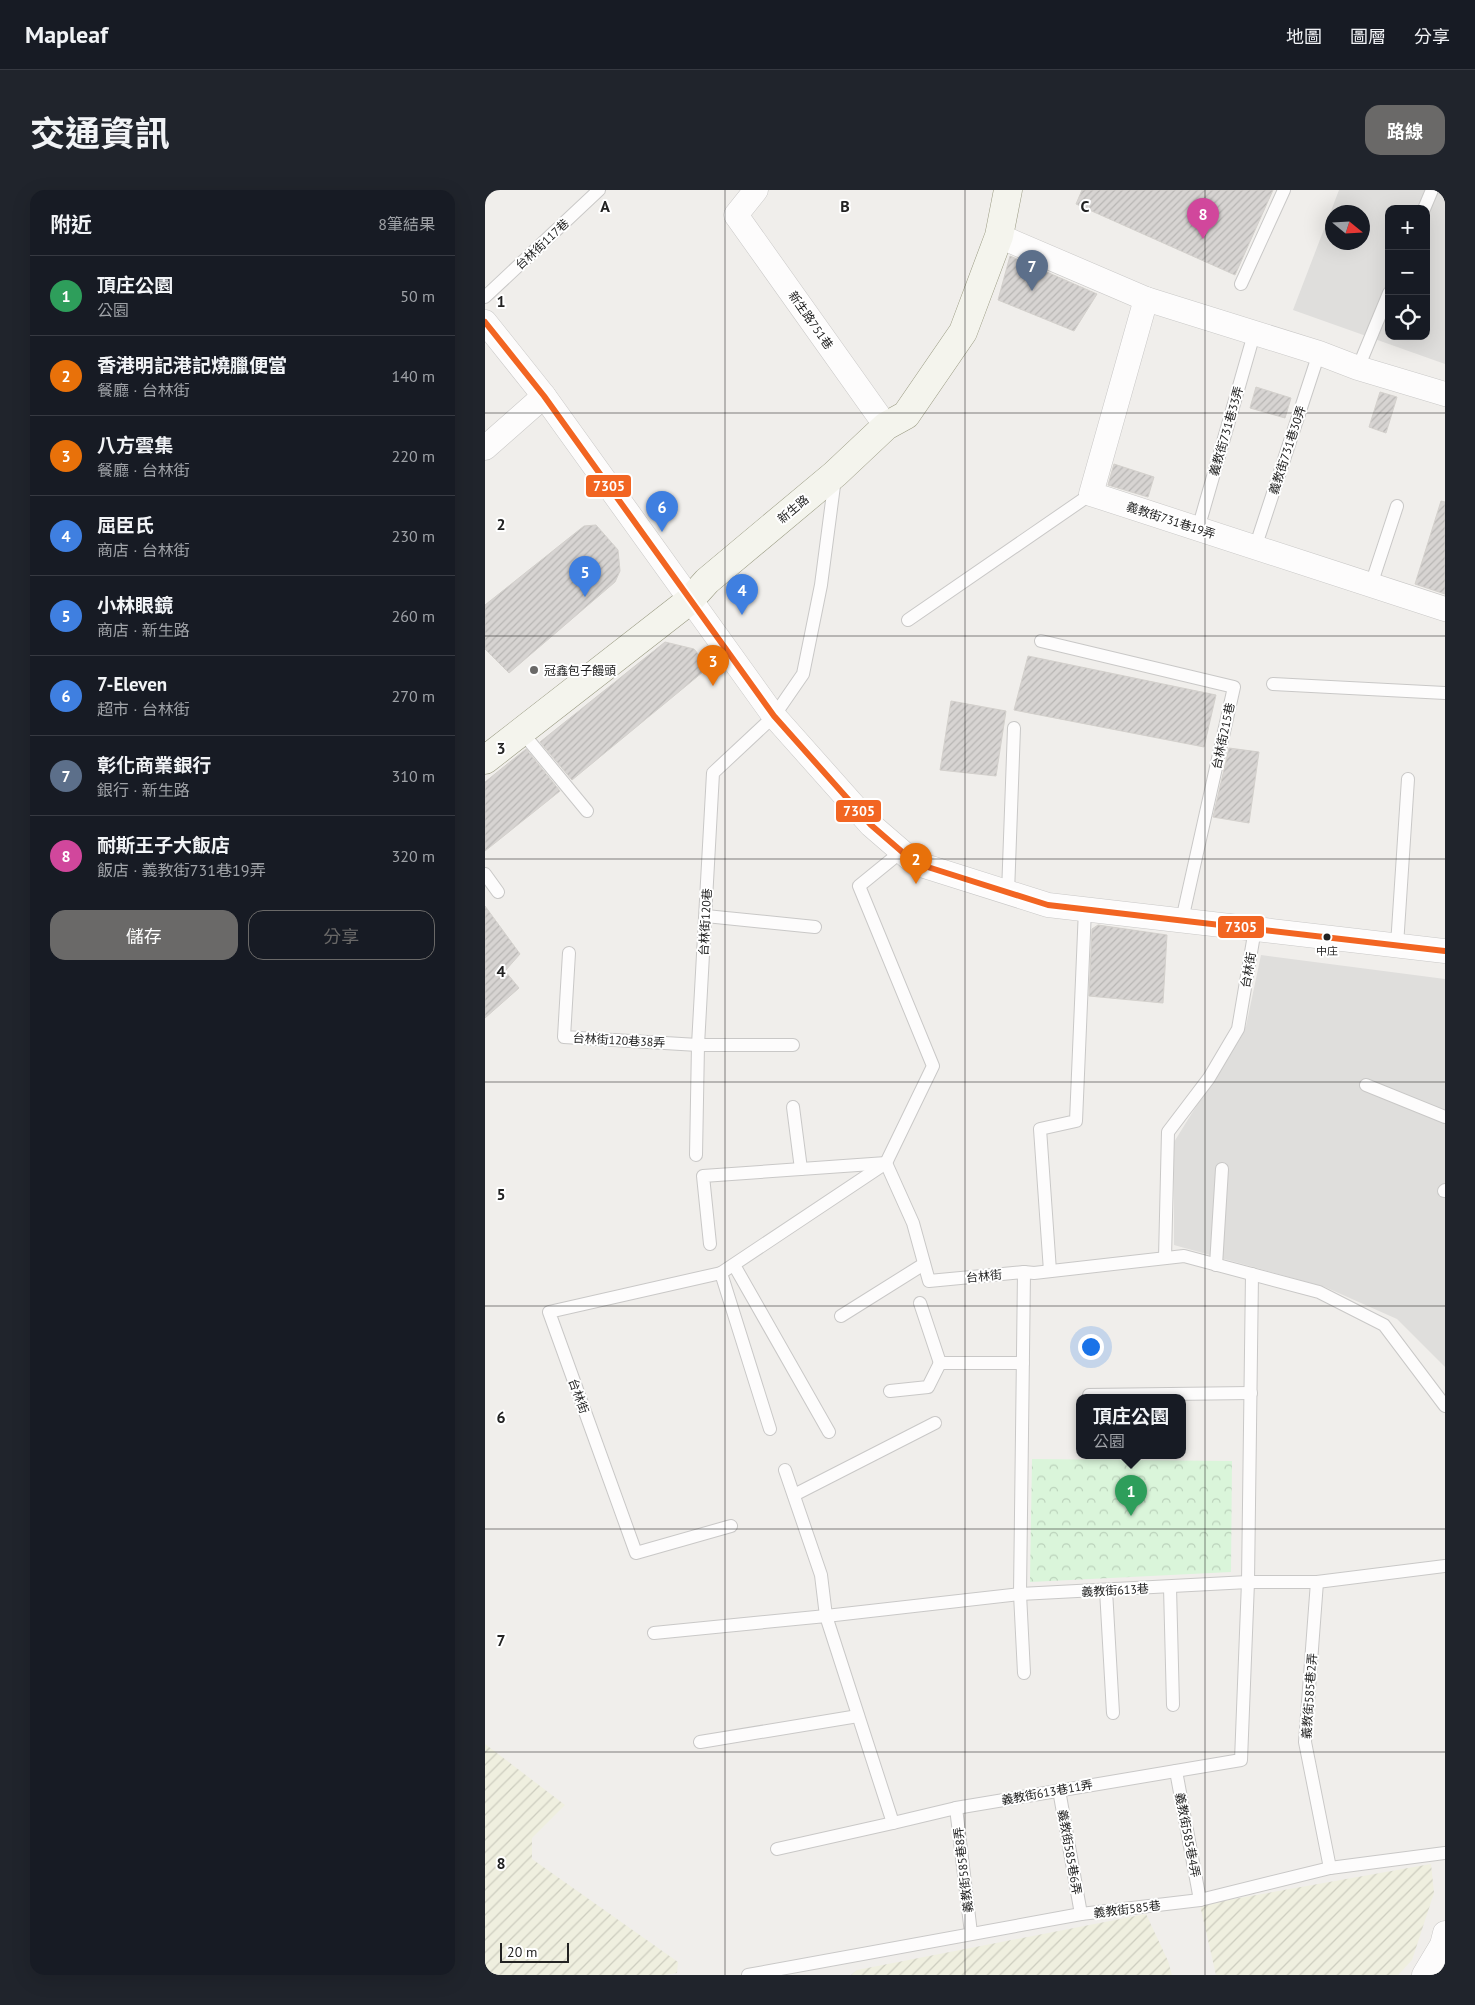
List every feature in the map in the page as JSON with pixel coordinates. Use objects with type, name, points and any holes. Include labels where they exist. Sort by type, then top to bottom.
[{"type":"street","name":"新生路751巷","points":[[755,190],[736,215],[886,426]]},
{"type":"street","name":"新生路","points":[[485,760],[689,601],[707,581],[835,474],[886,426],[906,415],[963,332],[999,236],[1008,190]]},
{"type":"street","points":[[999,236],[1146,299],[1319,353],[1358,368],[1445,394]]},
{"type":"street","points":[[1091,494],[1146,299]]},
{"type":"street","points":[[485,322],[544,396],[689,601],[774,716],[871,825],[915,863],[1048,905],[1445,951]]},
{"type":"street","points":[[485,448],[544,396]]},
{"type":"street","name":"義教街731巷19弄","points":[[1091,494],[1445,609]]},
{"type":"street","points":[[1424,1975],[1444,1941]]},
{"type":"lane","name":"台林街117巷","points":[[485,297],[599,190]]},
{"type":"lane","points":[[1241,284],[1284,190]]},
{"type":"lane","points":[[1426,205],[1432,190]]},
{"type":"lane","points":[[1358,368],[1388,295]]},
{"type":"lane","name":"義教街731巷33弄","points":[[1198,529],[1254,334]]},
{"type":"lane","name":"義教街731巷30弄","points":[[1255,548],[1319,353]]},
{"type":"lane","name":"台林街120巷","points":[[696,1155],[698,1045],[713,773],[774,716],[803,674],[821,585],[835,474]]},
{"type":"lane","points":[[908,620],[1091,494]]},
{"type":"lane","points":[[1371,585],[1397,506]]},
{"type":"lane","name":"台林街215巷","points":[[1041,641],[1234,687],[1183,920]]},
{"type":"lane","points":[[1273,684],[1445,693]]},
{"type":"lane","points":[[1008,893],[1014,728]]},
{"type":"lane","points":[[521,731],[587,810]]},
{"type":"lane","points":[[1397,945],[1408,779]]},
{"type":"lane","points":[[710,1244],[703,1176],[886,1163],[933,1066],[859,886],[901,851]]},
{"type":"lane","points":[[485,874],[498,892]]},
{"type":"lane","points":[[1050,1271],[1040,1129],[1076,1121],[1085,909]]},
{"type":"lane","points":[[705,916],[815,927]]},
{"type":"lane","name":"台林街","points":[[1165,1258],[1168,1132],[1209,1078],[1238,1029],[1255,929]]},
{"type":"lane","name":"台林街120巷38弄","points":[[569,953],[564,1037],[698,1045]]},
{"type":"lane","points":[[698,1045],[793,1045]]},
{"type":"lane","points":[[1366,1085],[1445,1117]]},
{"type":"lane","points":[[793,1106],[801,1169]]},
{"type":"lane","name":"台林街","points":[[731,1526],[636,1553],[549,1312],[721,1273],[886,1163],[913,1223],[929,1282],[1184,1256],[1319,1292],[1384,1325],[1445,1406]]},
{"type":"lane","points":[[1216,1265],[1222,1169]]},
{"type":"lane","points":[[841,1316],[924,1264]]},
{"type":"lane","points":[[734,1265],[829,1432]]},
{"type":"lane","points":[[1024,1272],[1020,1594],[1024,1673]]},
{"type":"lane","points":[[721,1273],[770,1429]]},
{"type":"lane","points":[[1248,1582],[1253,1274]]},
{"type":"lane","points":[[890,1391],[928,1387],[940,1363],[920,1303]]},
{"type":"lane","points":[[940,1363],[1023,1363]]},
{"type":"lane","points":[[1170,1394],[1251,1393]]},
{"type":"lane","points":[[794,1496],[935,1424]]},
{"type":"lane","points":[[785,1470],[821,1576],[826,1616],[893,1823]]},
{"type":"lane","name":"義教街613巷","points":[[653,1633],[1020,1594],[1248,1582],[1317,1582],[1445,1566]]},
{"type":"lane","name":"義教街613巷11弄","points":[[777,1849],[955,1808],[1241,1760],[1248,1582]]},
{"type":"lane","name":"義教街585巷2弄","points":[[1317,1582],[1305,1742],[1330,1868]]},
{"type":"lane","points":[[1170,1587],[1173,1705]]},
{"type":"lane","points":[[1106,1590],[1113,1712]]},
{"type":"lane","points":[[700,1742],[859,1716]]},
{"type":"lane","name":"義教街585巷4弄","points":[[1176,1771],[1200,1900]]},
{"type":"lane","name":"義教街585巷6弄","points":[[1059,1790],[1081,1914]]},
{"type":"lane","name":"義教街585巷8弄","points":[[955,1808],[971,1933]]},
{"type":"lane","name":"義教街585巷","points":[[748,1975],[1081,1914],[1200,1900],[1330,1868],[1445,1852]]},
{"type":"shaded area","points":[[1339,190],[1445,190],[1445,364],[1293,310],[1325,227],[1325,250],[1370,250],[1370,205],[1333,205]]},
{"type":"shaded area","points":[[1261,955],[1445,979],[1445,1367],[1397,1319],[1325,1287],[1174,1245],[1174,1142],[1246,1026]]},
{"type":"green space","points":[[1032,1459],[1232,1461],[1231,1572],[1030,1582]]},
{"type":"green space","points":[[485,1744],[565,1805],[532,1838],[532,1859],[678,1962],[677,1973],[665,1975],[485,1975]]},
{"type":"green space","points":[[1431,1864],[1434,1893],[1412,1960],[1398,1975],[1216,1975],[1200,1905]]},
{"type":"green space","points":[[1146,1914],[1168,1961],[1172,1975],[851,1975],[857,1970]]},
{"type":"building","points":[[1082,190],[1273,190],[1235,275],[1076,204]]},
{"type":"building","points":[[1010,256],[1097,294],[1074,331],[998,300]]},
{"type":"building","points":[[1256,387],[1291,398],[1285,418],[1250,408]]},
{"type":"building","points":[[1380,392],[1397,397],[1386,433],[1369,427]]},
{"type":"building","points":[[1114,464],[1154,477],[1148,497],[1108,485]]},
{"type":"building","points":[[1441,501],[1445,502],[1445,594],[1415,584]]},
{"type":"building","points":[[596,525],[618,550],[620,571],[615,582],[509,673],[485,649],[485,605],[584,526]]},
{"type":"building","points":[[665,642],[694,649],[709,667],[572,780],[540,742]]},
{"type":"building","points":[[1028,656],[1216,695],[1204,747],[1014,710]]},
{"type":"building","points":[[951,701],[1006,711],[996,776],[940,770]]},
{"type":"building","points":[[1229,748],[1259,752],[1249,823],[1213,817]]},
{"type":"building","points":[[526,749],[560,791],[485,851],[485,782]]},
{"type":"building","points":[[485,906],[520,954],[505,971],[519,988],[485,1018]]},
{"type":"building","points":[[1098,925],[1167,935],[1163,1003],[1089,996],[1092,929]]},
{"type":"transit line","name":"7305","points":[[485,322],[544,396],[774,716],[871,825],[915,863],[1048,905],[1445,951]]},
{"type":"place","name":"耐斯王子大飯店","points":[[1203,239]]},
{"type":"place","name":"彰化商業銀行","points":[[1032,291]]},
{"type":"place","name":"7-Eleven","points":[[662,532]]},
{"type":"place","name":"小林眼鏡","points":[[585,597]]},
{"type":"place","name":"屈臣氏","points":[[742,615]]},
{"type":"place","name":"冠鑫包子饅頭","points":[[534,670]]},
{"type":"place","name":"八方雲集","points":[[713,686]]},
{"type":"place","name":"香港明記港記燒臘便當","points":[[916,884]]},
{"type":"place","name":"中庄","points":[[1327,937]]},
{"type":"place","name":"頂庄公園","points":[[1131,1516]]}]
